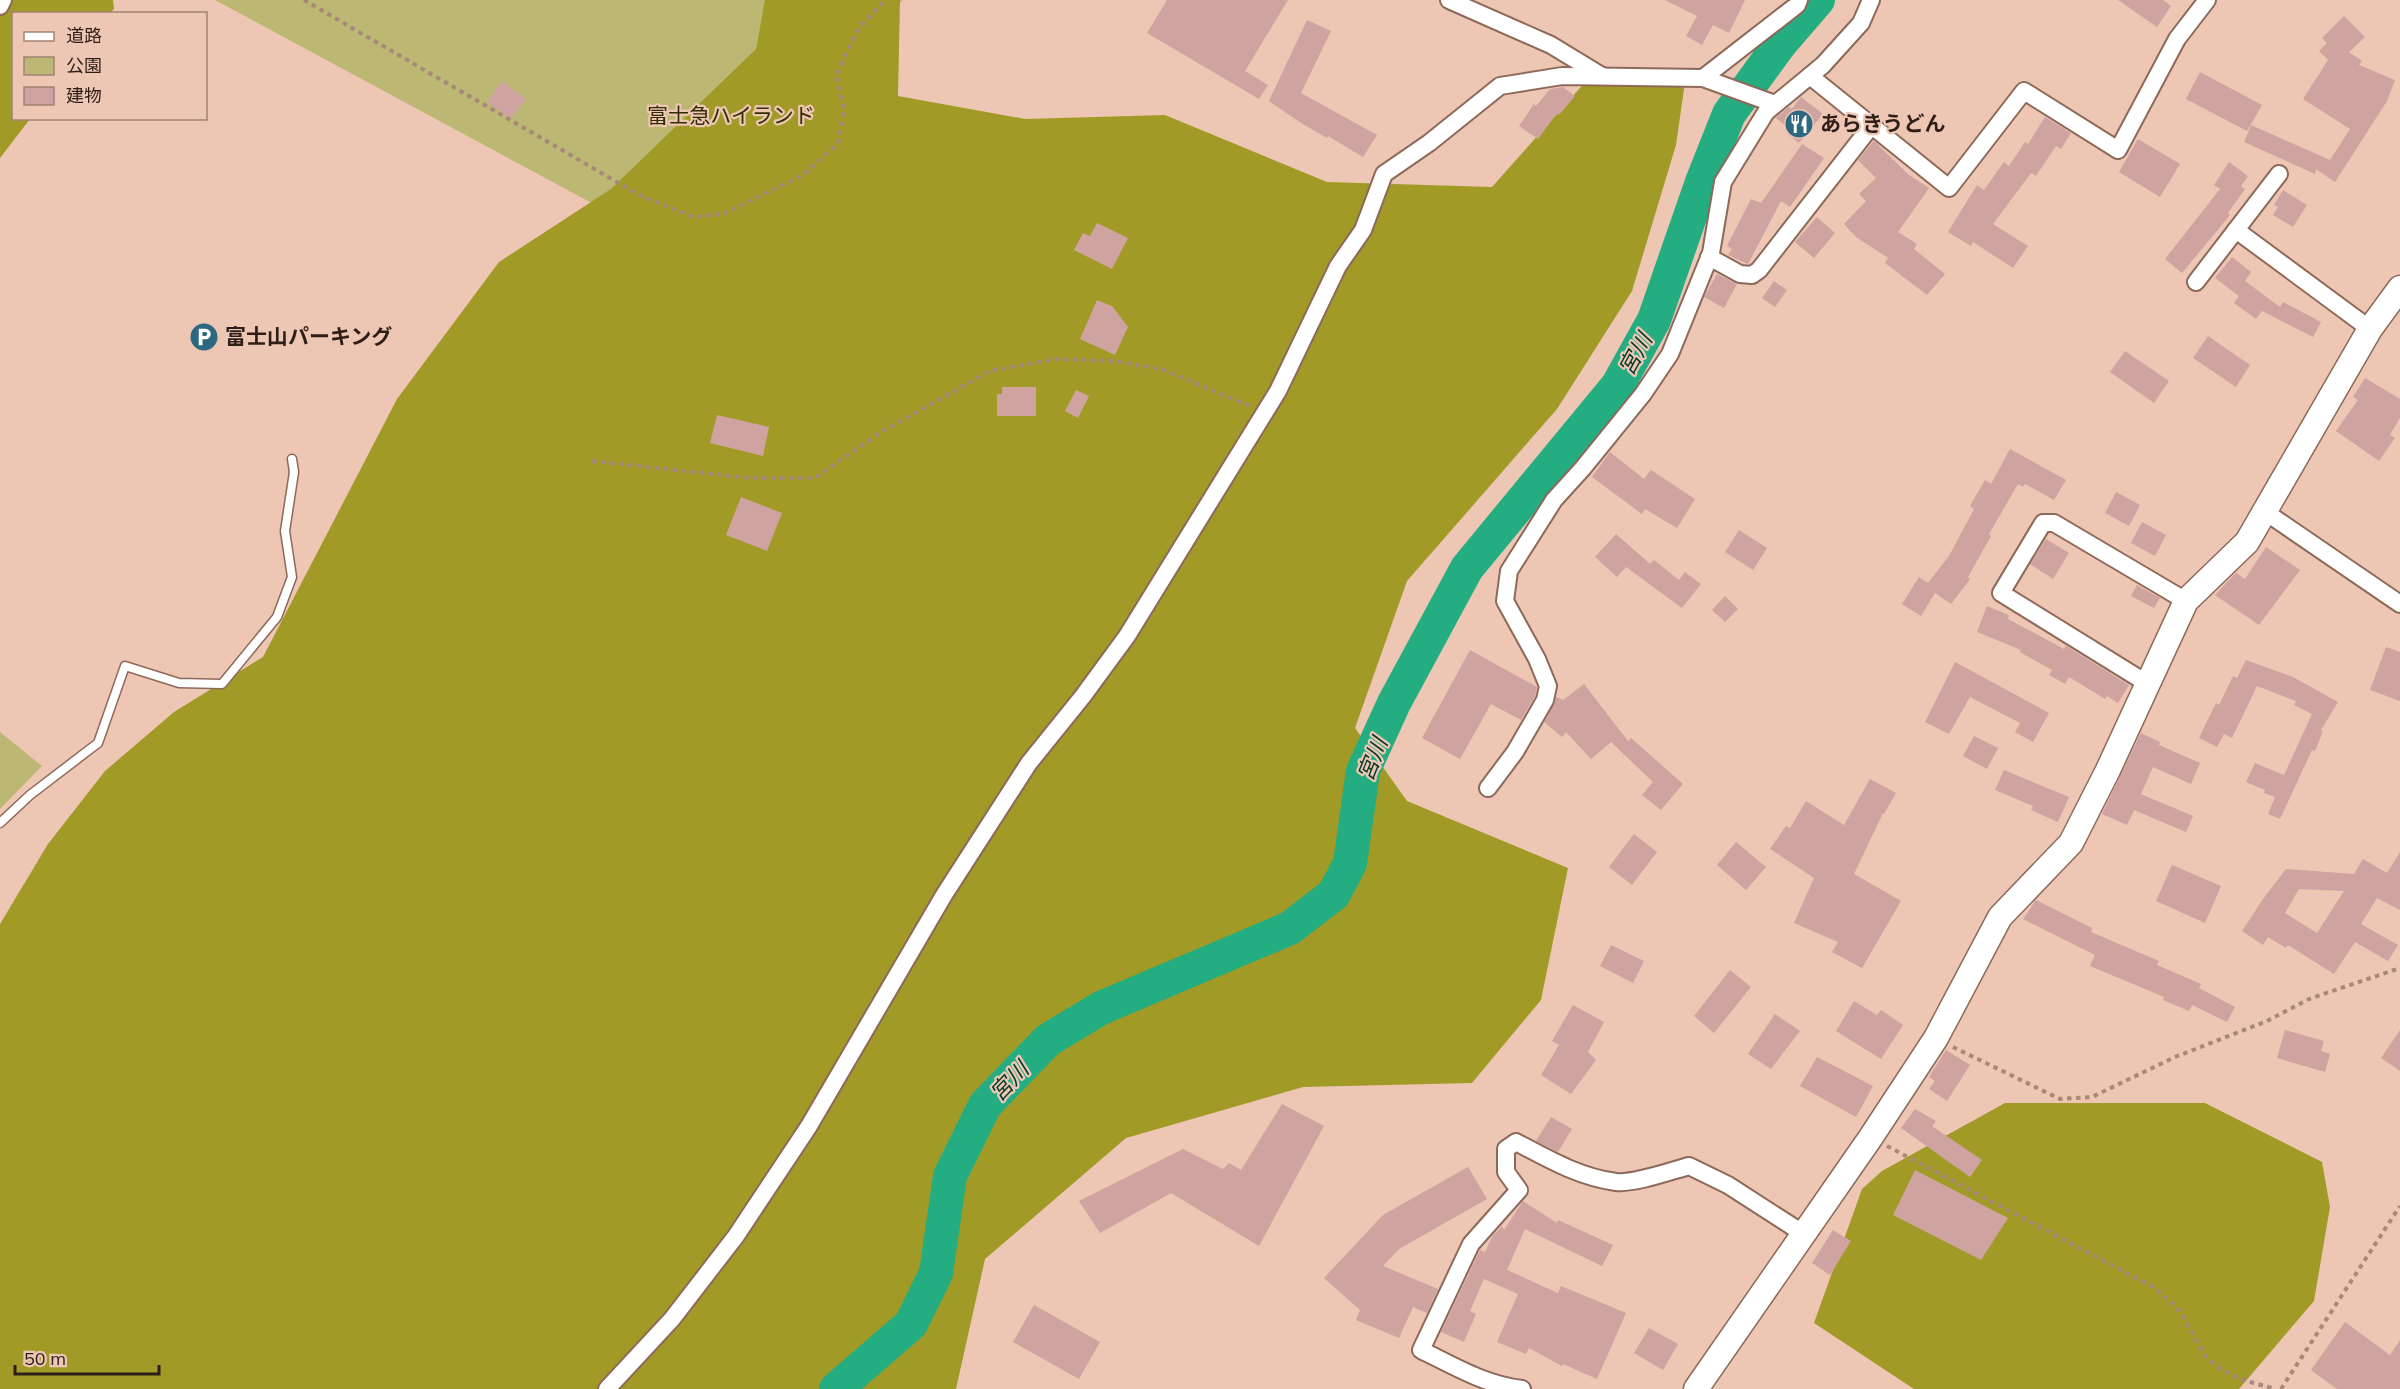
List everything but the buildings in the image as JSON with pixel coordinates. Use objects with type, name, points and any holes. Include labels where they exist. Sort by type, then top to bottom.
[{"type":"street","points":[[0,6],[3,0]]},
{"type":"street","points":[[1449,0],[1551,45],[1602,76]]},
{"type":"street","points":[[1708,80],[1797,5],[1799,0]]},
{"type":"street","points":[[1488,788],[1515,752],[1545,700],[1548,686],[1537,659],[1505,601],[1509,572],[1554,500],[1643,394],[1670,354],[1709,257],[1723,182],[1766,112],[1770,101],[1823,65],[1861,23],[1871,0]]},
{"type":"street","points":[[1810,76],[1949,188],[2024,91],[2118,150],[2177,39],[2207,0]]},
{"type":"street","points":[[607,1389],[672,1319],[736,1236],[809,1126],[944,895],[1029,763],[1083,696],[1127,636],[1278,391],[1338,266],[1363,230],[1384,174],[1429,143],[1500,86],[1562,76],[1708,80],[1770,101]]},
{"type":"street","points":[[1709,257],[1740,274],[1752,275],[1759,270],[1872,125]]},
{"type":"street","points":[[2196,282],[2279,174]]},
{"type":"street","points":[[2236,230],[2370,329]]},
{"type":"street","points":[[1696,1389],[1871,1137],[1936,1038],[2000,917],[2072,843],[2186,601],[2247,542],[2370,329],[2400,288]]},
{"type":"street","points":[[2264,511],[2400,604]]},
{"type":"street","points":[[2148,684],[2001,593],[2043,523],[2054,523],[2186,601]]},
{"type":"street","points":[[1522,1389],[1502,1387],[1479,1379],[1421,1350],[1471,1244],[1519,1190],[1506,1172],[1506,1149],[1516,1142],[1571,1171],[1618,1182],[1662,1174],[1689,1166],[1728,1185],[1804,1234]]},
{"type":"lane","points":[[0,823],[30,795],[98,743],[124,666],[178,683],[222,684],[256,645],[278,617],[292,577],[285,531],[294,472],[292,459]]},
{"type":"path","points":[[304,0],[642,196],[694,218],[723,214],[803,176],[838,143],[844,110],[836,75],[860,28],[885,0]]},
{"type":"path","points":[[592,461],[750,478],[815,478],[882,432],[990,371],[1056,359],[1114,361],[1161,369],[1265,412]]},
{"type":"path","points":[[1936,1038],[2060,1099],[2092,1097],[2175,1057],[2267,1021],[2309,999],[2400,968]]},
{"type":"path","points":[[1871,1137],[2155,1288],[2179,1310],[2206,1357],[2219,1368],[2240,1379],[2275,1389]]},
{"type":"path","points":[[2281,1389],[2400,1206]]},
{"type":"green space","points":[[0,0],[113,0],[114,9],[111,12],[12,12],[12,120],[29,120],[0,158]]},
{"type":"green space","name":"富士急ハイランド","points":[[215,0],[903,0],[880,24],[640,229]]},
{"type":"green space","points":[[765,0],[900,0],[898,96],[1025,119],[1165,115],[1327,182],[1492,187],[1596,70],[1687,68],[1676,145],[1632,291],[1557,409],[1407,581],[1355,728],[1407,801],[1568,868],[1541,1000],[1472,1083],[1303,1087],[1126,1138],[985,1259],[956,1389],[0,1389],[0,924],[48,844],[105,771],[174,712],[263,657],[397,399],[499,262],[611,189],[756,49]]},
{"type":"green space","points":[[0,732],[42,766],[0,809]]},
{"type":"green space","points":[[2005,1103],[2205,1103],[2322,1162],[2330,1207],[2314,1301],[2239,1389],[1914,1389],[1814,1323],[1862,1189],[1882,1171]]},
{"type":"waterway","name":"宮川","points":[[836,1389],[911,1324],[936,1273],[950,1176],[985,1105],[1048,1040],[1101,1008],[1290,928],[1334,894],[1350,863],[1363,771],[1394,703],[1467,568],[1618,385],[1654,320],[1702,182],[1729,114],[1780,44],[1818,0]]},
{"type":"place","name":"あらきうどん","points":[[1799,124]]},
{"type":"place","name":"富士山パーキング","points":[[204,337]]}]
